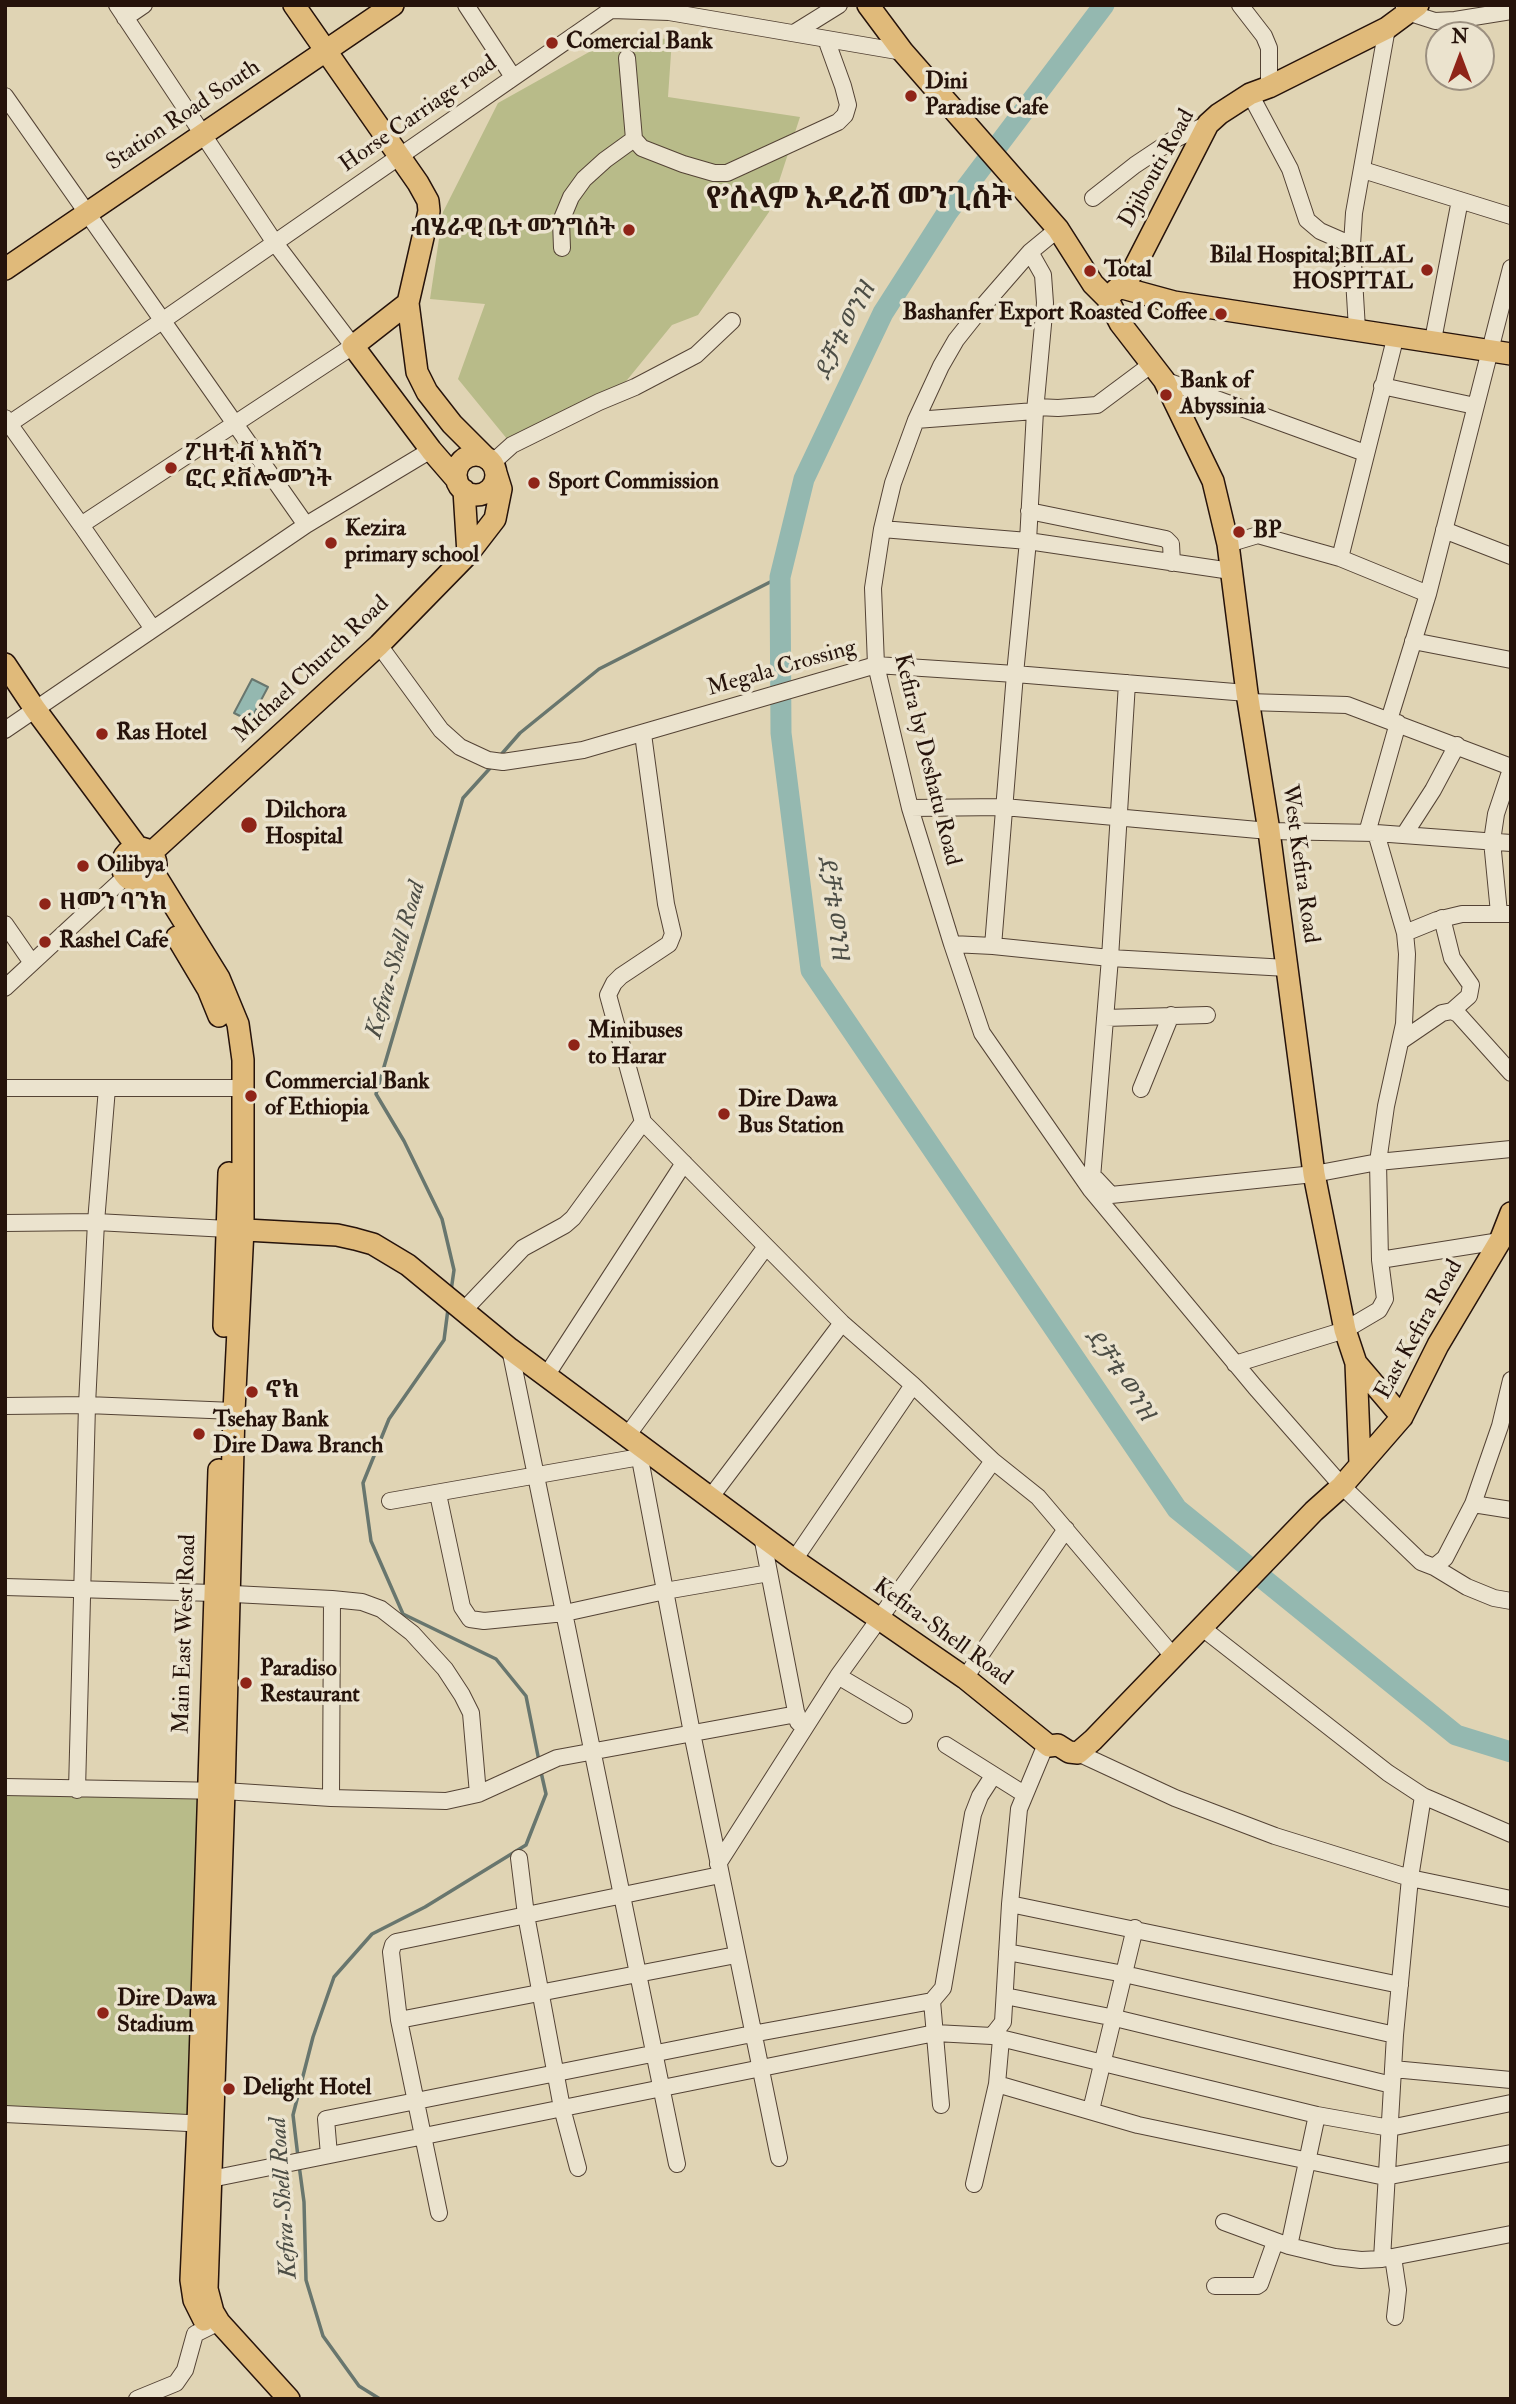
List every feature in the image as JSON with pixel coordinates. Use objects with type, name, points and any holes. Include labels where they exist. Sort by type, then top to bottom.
[{"type":"main road","points":[[294,5],[428,201],[429,211],[408,303],[416,372],[427,392],[491,465],[492,487],[484,493],[472,494],[460,485],[353,346],[408,303]]},
{"type":"main road","name":"Station Road South","points":[[5,270],[393,5]]},
{"type":"main road","name":"West Kefira Road","points":[[868,5],[902,52],[1052,222],[1093,284],[1113,292],[1120,323],[1158,372],[1213,481],[1228,544],[1314,1174],[1345,1330],[1356,1363],[1360,1464]]},
{"type":"main road","name":"Djibouti Road","points":[[1113,292],[1129,278],[1208,124],[1229,106],[1387,28],[1410,8]]},
{"type":"main road","points":[[1113,292],[1511,354]]},
{"type":"main road","points":[[468,554],[457,468],[465,458],[476,455],[491,465]]},
{"type":"main road","name":"Michael Church Road","points":[[140,864],[379,645],[468,554],[495,519],[501,489],[491,465]]},
{"type":"main road","name":"Main East West Road","points":[[5,664],[32,712]]},
{"type":"main road","name":"Main East West Road","points":[[5,678],[140,864],[179,927],[216,1007],[229,1045],[238,1088],[206,2124],[191,2290],[200,2312],[214,2325],[229,2348],[271,2377],[289,2399]]},
{"type":"main road","name":"East Kefira Road","points":[[1360,1464],[1402,1417],[1438,1345],[1508,1225]]},
{"type":"main road","name":"Kefira-Shell Road","points":[[235,1229],[337,1235],[373,1244],[408,1265],[634,1446],[965,1678],[1049,1746],[1058,1745],[1069,1752],[1077,1752]]},
{"type":"main road","points":[[1356,1363],[1402,1417]]},
{"type":"main road","points":[[1077,1752],[1093,1740],[1314,1511],[1342,1486],[1360,1464]]},
{"type":"street","points":[[81,525],[353,346],[275,243],[121,12],[144,5]]},
{"type":"street","points":[[466,5],[513,77]]},
{"type":"street","points":[[794,33],[839,5]]},
{"type":"street","points":[[1240,5],[1265,36],[1269,48],[1259,91],[1307,220],[1320,231],[1352,245]]},
{"type":"street","name":"Horse Carriage road","points":[[7,421],[162,321],[615,8],[667,9],[902,52]]},
{"type":"street","points":[[1410,8],[1435,21],[1511,11]]},
{"type":"street","points":[[1357,329],[1352,245],[1354,213],[1387,28]]},
{"type":"street","points":[[627,58],[634,139],[642,148],[683,164],[714,173],[727,173],[838,122],[845,115],[848,105],[844,86],[826,39]]},
{"type":"street","points":[[5,96],[306,525]]},
{"type":"street","points":[[1093,198],[1162,147],[1208,124]]},
{"type":"street","points":[[562,248],[561,221],[572,197],[584,179],[634,139]]},
{"type":"street","points":[[1363,170],[1511,216]]},
{"type":"street","points":[[1433,340],[1460,200]]},
{"type":"street","name":"Kefira by Deshatu Road","points":[[1052,222],[956,340],[916,420],[893,483],[882,529],[873,588],[870,666],[910,808],[982,1033],[1092,1182]]},
{"type":"street","points":[[993,946],[1028,541],[1035,409],[1045,303],[1043,275],[1030,252]]},
{"type":"street","points":[[1235,1364],[1345,1330],[1383,1305],[1385,1299],[1380,1260],[1378,1162],[1386,1106],[1404,1024],[1407,954],[1405,933],[1371,833],[1413,641],[1428,594],[1488,349],[1511,268]]},
{"type":"street","points":[[491,465],[512,445],[696,355],[732,321]]},
{"type":"street","points":[[1340,558],[1396,335]]},
{"type":"street","points":[[916,420],[1097,405],[1158,372],[1365,453]]},
{"type":"street","points":[[1382,386],[1475,406]]},
{"type":"street","points":[[7,421],[153,629]]},
{"type":"street","points":[[5,730],[306,525],[431,450]]},
{"type":"street","points":[[1030,512],[1166,539],[1171,544],[1172,563]]},
{"type":"street","points":[[882,529],[1028,541],[1231,571]]},
{"type":"street","points":[[1444,530],[1511,556]]},
{"type":"street","points":[[1228,544],[1258,535],[1340,558],[1428,594]]},
{"type":"street","points":[[1413,641],[1511,660]]},
{"type":"street","name":"Megala Crossing","points":[[379,645],[441,730],[460,747],[495,761],[583,750],[870,666],[1127,683],[1247,698],[1348,705],[1511,768]]},
{"type":"street","points":[[1127,683],[1110,958],[1092,1182],[1235,1364],[1342,1486],[1427,1566],[1434,1567],[1467,1587],[1494,1598],[1511,1601]]},
{"type":"street","points":[[643,734],[666,904],[673,934],[669,944],[621,976],[608,995],[643,1122],[842,1323],[913,1385],[993,1461],[1038,1497],[1173,1656]]},
{"type":"street","points":[[1404,835],[1433,790],[1457,745]]},
{"type":"street","points":[[1405,933],[1442,918],[1462,914],[1505,914],[1492,841],[1496,814],[1511,768]]},
{"type":"street","points":[[910,808],[1003,807],[1269,831],[1371,833],[1511,843]]},
{"type":"street","points":[[5,988],[140,864]]},
{"type":"street","points":[[1401,1041],[1442,1013],[1452,1011],[1469,996],[1471,985],[1452,958],[1442,918]]},
{"type":"street","points":[[5,924],[32,963]]},
{"type":"street","points":[[952,944],[1110,958],[1287,968]]},
{"type":"street","points":[[1452,1011],[1458,1014],[1511,1073]]},
{"type":"street","points":[[1105,1018],[1207,1014]]},
{"type":"street","points":[[1140,1089],[1171,1015]]},
{"type":"street","points":[[5,1087],[238,1088]]},
{"type":"street","points":[[77,1790],[87,1405],[96,1222],[107,1088]]},
{"type":"street","points":[[454,1303],[523,1248],[573,1218],[643,1122]]},
{"type":"street","points":[[1092,1182],[1111,1195],[1314,1174],[1378,1162],[1511,1149]]},
{"type":"street","points":[[547,1376],[684,1163]]},
{"type":"street","points":[[5,1223],[96,1222],[235,1229]]},
{"type":"street","points":[[1380,1260],[1508,1225]]},
{"type":"street","points":[[390,1502],[536,1474],[634,1446],[765,1248]]},
{"type":"street","points":[[710,1498],[842,1323]]},
{"type":"street","points":[[510,1349],[677,2164]]},
{"type":"street","points":[[1434,1567],[1445,1558],[1472,1504],[1507,1412],[1511,1380]]},
{"type":"street","points":[[794,1560],[913,1385]]},
{"type":"street","points":[[5,1406],[87,1405],[228,1411]]},
{"type":"street","points":[[634,1446],[779,2158]]},
{"type":"street","points":[[439,2213],[421,2137],[399,2020],[391,1952],[393,1945],[396,1942],[622,1895],[719,1869],[838,1676],[993,1461]]},
{"type":"street","points":[[438,1494],[462,1608],[470,1619],[484,1621],[565,1613],[665,1591],[769,1573]]},
{"type":"street","points":[[1472,1504],[1511,1510]]},
{"type":"street","points":[[965,1678],[1066,1529]]},
{"type":"street","points":[[762,1536],[801,1735]]},
{"type":"street","points":[[5,1587],[332,1599],[362,1602],[381,1609],[412,1633],[444,1669],[471,1713],[478,1794]]},
{"type":"street","points":[[331,1798],[332,1599]]},
{"type":"street","points":[[1201,1627],[1388,1773],[1423,1796],[1511,1834]]},
{"type":"street","points":[[838,1676],[904,1715]]},
{"type":"street","points":[[5,1787],[216,1791],[446,1801],[478,1794],[558,1758],[797,1714]]},
{"type":"street","points":[[946,1745],[1024,1794]]},
{"type":"street","points":[[974,2184],[997,2084],[997,2037],[1003,2022],[1017,1825],[1024,1794],[1044,1749],[1049,1746]]},
{"type":"street","points":[[1077,1752],[1175,1798],[1275,1836],[1410,1878],[1511,1899]]},
{"type":"street","points":[[329,2155],[326,2119],[932,2001],[943,1988],[973,1814],[980,1796],[993,1776]]},
{"type":"street","points":[[1395,2317],[1398,2290],[1387,2258],[1385,2177],[1410,1878],[1423,1796]]},
{"type":"street","points":[[519,1858],[526,1915],[562,2108],[578,2168]]},
{"type":"street","points":[[1010,1904],[1400,1984]]},
{"type":"street","points":[[1091,2110],[1135,1928]]},
{"type":"street","points":[[1007,1952],[1124,1974],[1395,2035]]},
{"type":"street","points":[[399,2020],[736,1955]]},
{"type":"street","points":[[1005,1996],[1393,2077],[1511,2080]]},
{"type":"street","points":[[932,2001],[941,2105]]},
{"type":"street","points":[[203,2178],[421,2137],[935,2033],[997,2037],[1317,2115],[1390,2128],[1511,2103]]},
{"type":"street","points":[[997,2084],[1138,2125],[1385,2177],[1511,2153]]},
{"type":"street","points":[[5,2114],[206,2124]]},
{"type":"street","points":[[1216,2286],[1257,2287],[1260,2284],[1282,2244],[1317,2115]]},
{"type":"street","points":[[1224,2222],[1282,2244],[1335,2257],[1361,2260],[1387,2258],[1511,2234]]},
{"type":"street","points":[[137,2399],[177,2383],[186,2370],[195,2334],[214,2325]]},
{"type":"green space","points":[[616,37],[672,39],[668,97],[800,117],[769,212],[698,315],[672,325],[614,396],[512,445],[458,379],[485,304],[430,299],[443,212],[498,103]]},
{"type":"green space","name":"Dire Dawa Stadium","points":[[5,1787],[207,1791],[198,2123],[5,2114]]},
{"type":"water","points":[[252,679],[268,687],[250,721],[234,713]]},
{"type":"waterway","name":"ደቻቱ ወንዝ","points":[[1104,5],[947,213],[883,313],[804,479],[780,577],[781,733],[811,970],[1177,1509],[1456,1735],[1511,1752]]},
{"type":"waterway","name":"Kefira-Shell Road","points":[[499,757],[520,733],[599,669],[780,577]]},
{"type":"waterway","name":"Kefira-Shell Road","points":[[451,1291],[454,1270],[442,1219],[404,1141],[376,1094],[463,798],[492,766]]},
{"type":"waterway","name":"Kefira-Shell Road","points":[[448,1309],[444,1340],[389,1419],[363,1483],[371,1541],[403,1614],[496,1659],[526,1696],[539,1761]]},
{"type":"waterway","name":"Kefira-Shell Road","points":[[298,2157],[293,2115],[313,2037],[334,1977],[372,1934],[425,1907],[526,1845],[546,1794],[541,1772]]},
{"type":"waterway","name":"Kefira-Shell Road","points":[[299,2165],[304,2202],[306,2280],[323,2336],[359,2386],[380,2399]]},
{"type":"place","name":"Comercial Bank","points":[[552,43]]},
{"type":"place","name":"Dini Paradise Cafe","points":[[911,96]]},
{"type":"place","name":"ብሄራዊ ቤተ መንግስት","points":[[629,230]]},
{"type":"place","name":"Bilal Hospital;BILAL HOSPITAL","points":[[1427,270]]},
{"type":"place","name":"Total","points":[[1090,271]]},
{"type":"place","name":"Bashanfer Export Roasted Coffee","points":[[1221,314]]},
{"type":"place","name":"Bank of Abyssinia","points":[[1166,395]]},
{"type":"place","name":"ፖዘቲቭ አክሽን ፎር ደቨሎመንት","points":[[171,468]]},
{"type":"place","name":"Sport Commission","points":[[534,483]]},
{"type":"place","name":"BP","points":[[1239,532]]},
{"type":"place","name":"Kezira primary school","points":[[331,543]]},
{"type":"place","name":"Ras Hotel","points":[[102,734]]},
{"type":"place","name":"Dilchora Hospital","points":[[249,825]]},
{"type":"place","name":"Oilibya","points":[[83,866]]},
{"type":"place","name":"ዘመን ባንክ","points":[[45,904]]},
{"type":"place","name":"Rashel Cafe","points":[[45,942]]},
{"type":"place","name":"Minibuses to Harar","points":[[574,1045]]},
{"type":"place","name":"Commercial Bank of Ethiopia","points":[[251,1096]]},
{"type":"place","name":"Dire Dawa Bus Station","points":[[724,1114]]},
{"type":"place","name":"ኖክ","points":[[252,1392]]},
{"type":"place","name":"Tsehay Bank Dire Dawa Branch","points":[[199,1434]]},
{"type":"place","name":"Paradiso Restaurant","points":[[246,1683]]},
{"type":"place","name":"Dire Dawa Stadium","points":[[103,2013]]},
{"type":"place","name":"Delight Hotel","points":[[229,2089]]},
{"type":"district","name":"የ'ሰላም አዳራሽ መንጊስት","points":[[859,202]]}]
